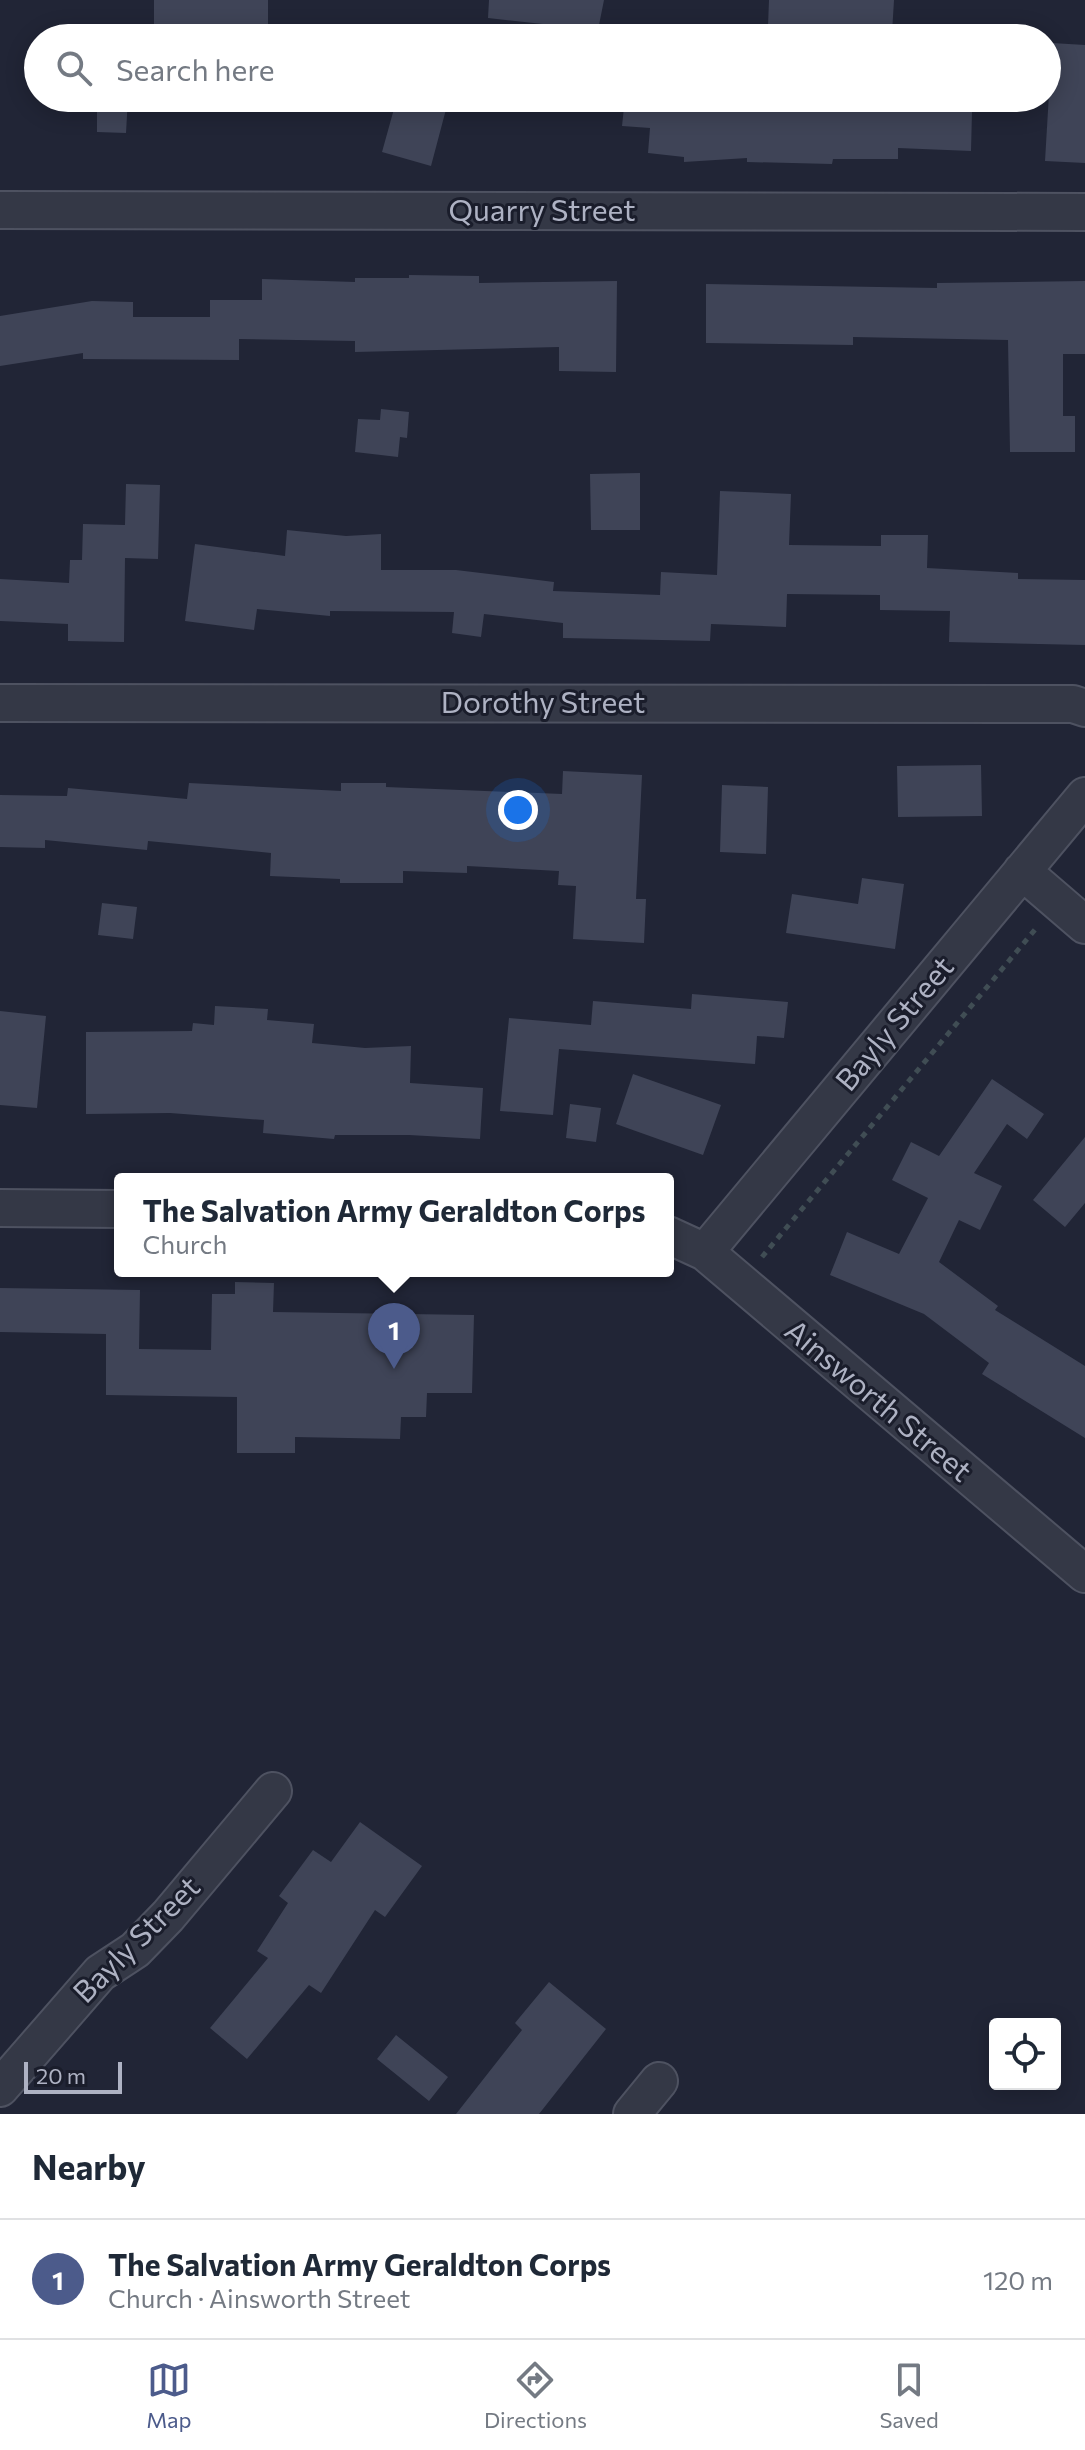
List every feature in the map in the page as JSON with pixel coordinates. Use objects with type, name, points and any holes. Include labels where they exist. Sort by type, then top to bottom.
[{"type":"street","name":"Quarry Street","points":[[0,210],[1085,212]]},
{"type":"street","name":"Dorothy Street","points":[[0,703],[1057,704],[1085,708]]},
{"type":"street","name":"Bayly Street","points":[[705,1252],[1085,796]]},
{"type":"street","points":[[1022,871],[1085,925]]},
{"type":"street","points":[[0,1208],[114,1209]]},
{"type":"street","name":"Ainsworth Street","points":[[674,1238],[705,1252],[1085,1574]]},
{"type":"street","name":"Bayly Street","points":[[0,2088],[100,1973],[135,1950],[168,1916],[273,1791]]},
{"type":"street","points":[[632,2114],[659,2081]]},
{"type":"path","points":[[761,1258],[1039,925]]},
{"type":"building","points":[[154,0],[268,0],[268,24],[154,24]]},
{"type":"building","points":[[489,0],[604,0],[599,24],[543,24],[488,18]]},
{"type":"building","points":[[769,0],[894,0],[893,24],[768,24]]},
{"type":"building","points":[[1061,44],[1085,45],[1085,163],[1045,161],[1048,112],[1061,112]]},
{"type":"building","points":[[97,112],[127,112],[126,133],[97,132]]},
{"type":"building","points":[[393,112],[445,112],[431,166],[382,152]]},
{"type":"building","points":[[624,112],[972,112],[971,151],[898,148],[898,159],[833,159],[832,164],[747,162],[747,158],[684,162],[684,157],[648,153],[650,128],[622,126]]},
{"type":"building","points":[[409,275],[479,276],[479,283],[617,281],[616,372],[559,371],[559,347],[355,352],[355,341],[239,339],[239,360],[83,359],[83,353],[0,366],[0,316],[92,301],[133,302],[133,317],[210,317],[210,300],[262,300],[262,279],[355,282],[355,278],[409,278]]},
{"type":"building","points":[[1085,281],[1085,354],[1063,354],[1063,416],[1075,416],[1075,452],[1010,452],[1008,340],[853,337],[853,345],[706,343],[706,284],[937,288],[937,283]]},
{"type":"building","points":[[381,409],[409,412],[407,438],[400,437],[398,457],[355,452],[358,419],[380,420]]},
{"type":"building","points":[[640,473],[640,530],[591,530],[590,474]]},
{"type":"building","points":[[126,484],[160,485],[158,559],[125,558],[124,642],[68,641],[68,624],[0,621],[0,579],[69,583],[70,560],[82,560],[83,524],[125,525]]},
{"type":"building","points":[[720,491],[791,494],[789,545],[881,546],[881,535],[928,535],[927,568],[1018,573],[1018,579],[1085,580],[1085,645],[949,642],[950,611],[880,610],[880,595],[787,594],[786,627],[711,624],[710,641],[563,638],[563,623],[484,614],[481,637],[452,633],[454,612],[330,611],[330,616],[257,609],[254,630],[185,621],[195,544],[285,556],[287,530],[346,536],[381,534],[381,570],[456,570],[554,582],[553,591],[660,595],[661,572],[717,575]]},
{"type":"building","points":[[981,765],[982,816],[898,817],[897,766]]},
{"type":"building","points":[[563,771],[642,775],[636,899],[646,899],[644,943],[573,939],[576,886],[558,885],[559,871],[467,866],[467,873],[403,871],[403,883],[340,883],[340,879],[270,876],[271,853],[148,841],[147,850],[45,840],[45,848],[0,847],[0,795],[67,796],[68,788],[187,799],[189,783],[341,791],[341,783],[386,783],[386,787],[562,794]]},
{"type":"building","points":[[722,785],[768,787],[766,854],[720,852]]},
{"type":"building","points":[[862,878],[904,884],[895,949],[786,933],[792,894],[858,904]]},
{"type":"building","points":[[102,903],[137,907],[133,939],[98,935]]},
{"type":"building","points":[[692,994],[788,1002],[784,1038],[757,1036],[755,1064],[559,1049],[553,1115],[500,1111],[509,1018],[591,1025],[593,1001],[691,1009]]},
{"type":"building","points":[[215,1006],[268,1009],[267,1020],[314,1024],[312,1043],[365,1048],[411,1046],[410,1083],[483,1088],[480,1139],[335,1135],[334,1139],[263,1133],[264,1120],[170,1113],[86,1114],[86,1032],[192,1031],[193,1023],[214,1025]]},
{"type":"building","points":[[0,1011],[46,1016],[37,1108],[0,1105]]},
{"type":"building","points":[[633,1074],[721,1105],[703,1155],[616,1124]]},
{"type":"building","points":[[992,1079],[1044,1114],[1027,1139],[1007,1124],[974,1173],[1002,1186],[980,1230],[959,1220],[939,1262],[998,1306],[995,1310],[1085,1366],[1085,1438],[982,1374],[989,1363],[924,1314],[830,1275],[847,1232],[899,1254],[928,1198],[892,1180],[911,1142],[939,1156]]},
{"type":"building","points":[[570,1104],[601,1108],[596,1142],[566,1138]]},
{"type":"building","points":[[1085,1137],[1085,1203],[1065,1227],[1033,1200]]},
{"type":"building","points":[[235,1282],[274,1283],[273,1312],[474,1315],[472,1393],[427,1393],[426,1417],[401,1417],[400,1439],[295,1437],[295,1453],[237,1453],[237,1397],[106,1395],[106,1334],[0,1332],[0,1288],[140,1290],[139,1349],[211,1350],[212,1294],[235,1294]]},
{"type":"building","points":[[360,1822],[422,1866],[385,1917],[375,1910],[321,1993],[309,1985],[247,2059],[210,2028],[268,1958],[257,1951],[288,1903],[279,1896],[313,1850],[331,1862]]},
{"type":"building","points":[[549,1982],[606,2029],[539,2114],[456,2114],[522,2030],[515,2023]]},
{"type":"building","points":[[396,2035],[448,2077],[429,2101],[377,2059]]},
{"type":"place","name":"The Salvation Army Geraldton Corps","points":[[394,1369]]}]
